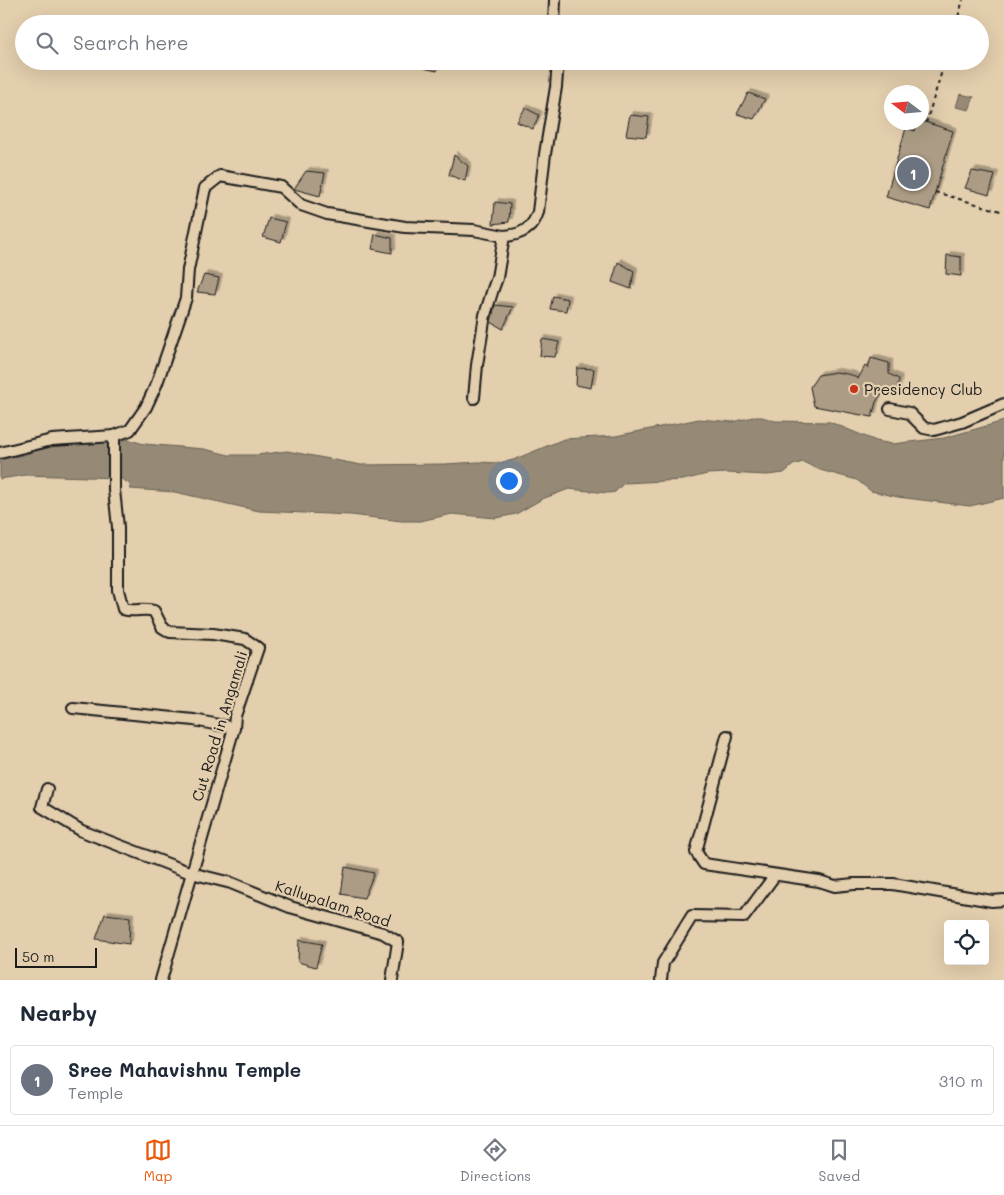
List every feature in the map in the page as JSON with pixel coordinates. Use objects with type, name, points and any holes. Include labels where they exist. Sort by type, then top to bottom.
[{"type":"street","points":[[554,0],[554,15]]},
{"type":"street","points":[[0,453],[52,440],[114,436],[130,430],[146,407],[157,384],[186,298],[188,270],[195,244],[205,188],[220,176],[281,187],[301,205],[327,214],[405,227],[474,230],[504,236],[525,231],[536,220],[557,70]]},
{"type":"street","points":[[474,398],[485,315],[492,289],[498,278],[504,236]]},
{"type":"street","points":[[890,409],[909,413],[924,428],[934,430],[984,414],[1004,404]]},
{"type":"street","name":"Cut Road in Angamali","points":[[114,436],[114,490],[118,527],[118,590],[123,609],[131,612],[147,608],[154,611],[162,627],[170,632],[213,634],[245,639],[258,648],[235,716],[234,728],[161,980]]},
{"type":"street","points":[[73,708],[194,720],[234,728]]},
{"type":"street","points":[[728,736],[696,852],[704,864],[819,881],[835,886],[894,884],[992,901],[1004,900]]},
{"type":"street","points":[[47,788],[42,807],[82,830],[191,873]]},
{"type":"street","name":"Kallupalam Road","points":[[191,873],[230,883],[290,907],[383,933],[394,938],[398,942],[392,980]]},
{"type":"street","points":[[661,980],[663,963],[692,916],[744,917],[775,875]]},
{"type":"path","points":[[959,15],[963,0]]},
{"type":"path","points":[[929,113],[942,70]]},
{"type":"path","points":[[935,192],[1004,212]]},
{"type":"shaded area","points":[[960,94],[974,97],[969,110],[956,107]]},
{"type":"shaded area","points":[[753,417],[762,417],[775,421],[830,422],[876,441],[892,444],[944,438],[1004,421],[1004,498],[970,506],[898,497],[871,491],[857,480],[820,470],[803,462],[793,465],[784,473],[767,475],[707,474],[683,480],[624,483],[615,492],[608,493],[569,489],[542,499],[516,514],[496,518],[452,514],[420,521],[402,521],[351,515],[259,511],[175,492],[130,489],[130,484],[120,478],[25,475],[0,479],[0,459],[23,455],[73,439],[126,439],[144,444],[204,449],[229,455],[257,455],[287,451],[361,465],[499,463],[513,460],[564,439],[616,436],[699,419],[733,422]]},
{"type":"building","points":[[748,93],[765,99],[754,119],[737,114]]},
{"type":"building","points":[[525,108],[539,115],[533,129],[517,122]]},
{"type":"building","points":[[630,115],[649,117],[646,137],[626,135]]},
{"type":"building","points":[[929,123],[953,131],[930,210],[886,197],[905,130],[929,130]]},
{"type":"building","points":[[454,155],[468,166],[465,181],[449,175]]},
{"type":"building","points":[[306,171],[325,173],[320,196],[294,189]]},
{"type":"building","points":[[972,171],[995,175],[989,195],[965,188]]},
{"type":"building","points":[[495,202],[510,204],[509,222],[493,224]]},
{"type":"building","points":[[269,218],[286,222],[281,242],[263,237]]},
{"type":"building","points":[[375,234],[392,238],[392,253],[372,249]]},
{"type":"building","points":[[947,255],[961,257],[961,276],[946,274]]},
{"type":"building","points":[[618,262],[634,271],[631,289],[612,282]]},
{"type":"building","points":[[204,275],[219,278],[215,294],[197,292]]},
{"type":"building","points":[[553,296],[568,299],[566,311],[550,309]]},
{"type":"building","points":[[495,305],[513,307],[503,329],[491,322]]},
{"type":"building","points":[[542,339],[559,342],[555,357],[540,356]]},
{"type":"building","name":"Presidency Club","points":[[871,358],[889,363],[889,374],[899,379],[897,392],[890,393],[885,391],[880,396],[876,402],[872,417],[814,406],[810,387],[818,375],[836,372],[852,375],[858,379],[865,366],[868,368]]},
{"type":"building","points":[[577,368],[594,369],[591,388],[576,385]]},
{"type":"building","points":[[345,867],[374,873],[364,898],[341,894]]},
{"type":"building","points":[[105,914],[130,917],[129,944],[96,939]]},
{"type":"building","points":[[299,940],[322,944],[316,967],[298,962]]},
{"type":"place","name":"Sree Mahavishnu Temple","points":[[913,173]]},
{"type":"place","name":"Presidency Club","points":[[854,389]]}]
